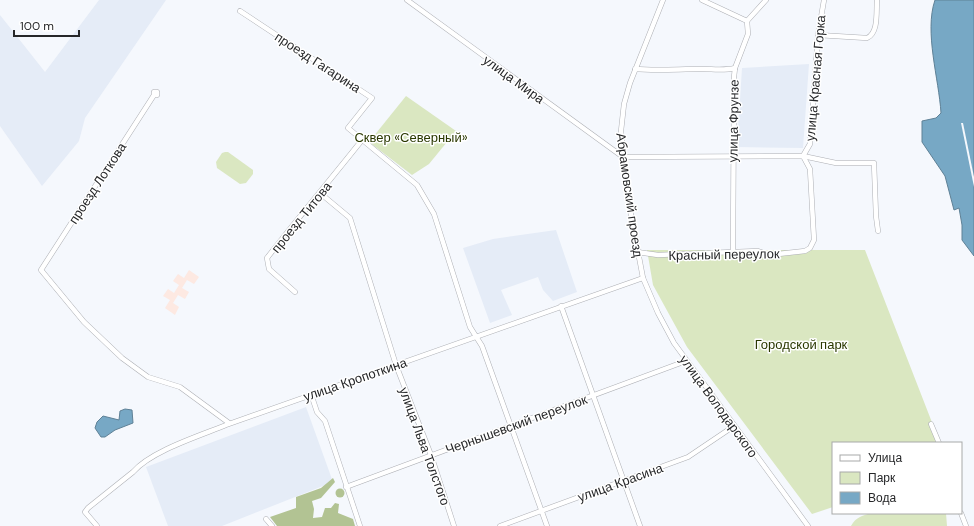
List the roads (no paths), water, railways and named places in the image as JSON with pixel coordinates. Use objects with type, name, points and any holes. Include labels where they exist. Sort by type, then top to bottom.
[{"type":"street","name":"улица Мира","points":[[407,0],[623,156]]},
{"type":"street","name":"Абрамовский проезд","points":[[643,278],[637,252],[623,156],[621,117],[635,69],[663,0]]},
{"type":"street","points":[[702,0],[747,20],[766,0]]},
{"type":"street","name":"улица Красная Горка","points":[[810,248],[814,240],[810,169],[803,156],[810,144],[818,35],[824,0]]},
{"type":"street","points":[[818,35],[870,37],[874,30],[876,0]]},
{"type":"street","name":"проезд Гагарина","points":[[240,11],[372,98],[348,128],[417,185],[434,214],[453,277],[476,337],[482,346],[547,526]]},
{"type":"street","name":"улица Фрунзе","points":[[732,251],[732,156],[735,68],[748,34],[747,20]]},
{"type":"street","points":[[635,69],[655,71],[703,69],[727,70],[735,68]]},
{"type":"street","name":"проезд Лоткова","points":[[154,95],[41,270],[84,322],[122,358],[148,377],[180,387],[227,424]]},
{"type":"street","name":"проезд Титова","points":[[295,292],[269,268],[267,258],[362,140]]},
{"type":"street","points":[[623,156],[803,156],[836,163],[874,163],[878,231]]},
{"type":"street","name":"улица Льва Толстого","points":[[320,193],[350,218],[396,365],[430,455],[454,526]]},
{"type":"street","name":"Красный переулок","points":[[637,252],[658,255],[758,251],[769,256],[805,251],[810,248]]},
{"type":"street","name":"улица Кропоткина","points":[[97,526],[86,512],[88,508],[138,465],[173,447],[227,424],[643,278]]},
{"type":"street","name":"улица Володарского","points":[[643,278],[658,313],[686,361],[808,526]]},
{"type":"street","points":[[561,306],[640,526]]},
{"type":"street","name":"Чернышевский переулок","points":[[346,487],[686,361]]},
{"type":"street","points":[[311,394],[317,412],[325,421],[360,526]]},
{"type":"street","points":[[932,424],[939,442]]},
{"type":"street","name":"улица Красина","points":[[500,526],[688,457],[734,426]]},
{"type":"street","points":[[961,514],[966,526]]},
{"type":"street","points":[[266,518],[272,526]]},
{"type":"water","points":[[935,0],[974,0],[974,256],[962,240],[962,225],[959,208],[954,210],[945,176],[922,142],[922,121],[936,118],[941,113],[933,56],[931,26]]},
{"type":"water","points":[[125,409],[132,410],[133,423],[115,430],[105,437],[101,437],[95,428],[97,422],[103,416],[119,420],[120,411]]},
{"type":"park label","name":"Сквер «Северный»","points":[[411,137]]},
{"type":"park label","name":"Городской парк","points":[[801,344]]}]
